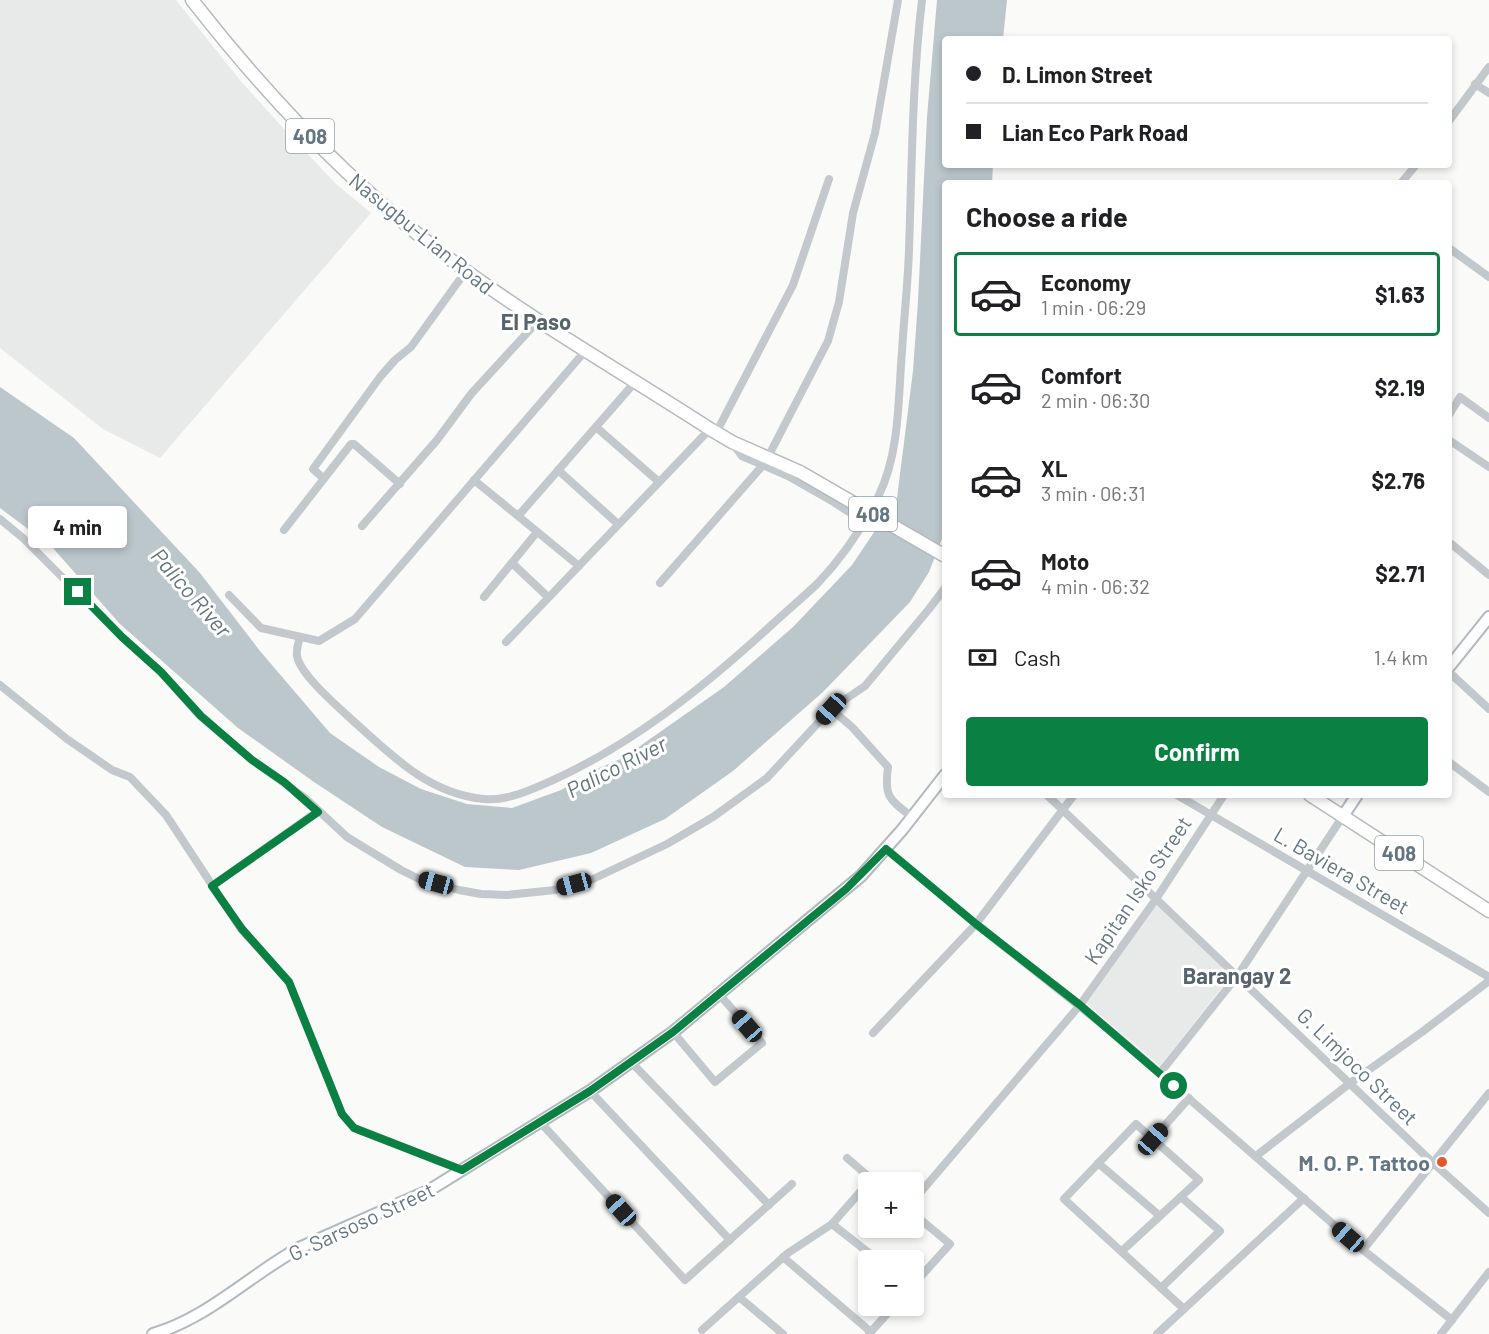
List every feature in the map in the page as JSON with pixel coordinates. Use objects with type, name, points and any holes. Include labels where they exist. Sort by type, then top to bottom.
[{"type":"main road","name":"Nasugbu-Lian Road","points":[[192,0],[297,123],[350,176],[466,271],[538,321],[713,431],[765,461],[800,472],[942,554]]},
{"type":"main road","name":"408","points":[[1315,798],[1489,911]]},
{"type":"street","points":[[660,583],[765,461],[828,341],[839,302],[850,225],[875,133],[898,0]]},
{"type":"street","points":[[300,637],[296,652],[299,662],[312,680],[347,716],[426,782],[455,794],[488,800],[524,793],[580,767],[647,727],[723,669],[818,582],[864,522],[889,471],[896,432],[909,252],[916,53],[922,0]]},
{"type":"street","points":[[1452,117],[1489,67]]},
{"type":"street","points":[[1475,84],[1489,93]]},
{"type":"street","points":[[1404,180],[1414,168]]},
{"type":"street","points":[[506,642],[659,482],[713,431],[793,285],[829,179]]},
{"type":"street","points":[[1452,250],[1489,277]]},
{"type":"street","points":[[323,478],[313,469],[381,377],[395,360],[411,347],[466,271]]},
{"type":"street","points":[[362,526],[400,484],[471,394],[538,321]]},
{"type":"street","points":[[229,595],[261,628],[320,641],[355,619],[585,350]]},
{"type":"street","points":[[519,515],[636,381]]},
{"type":"street","points":[[1452,410],[1460,397],[1489,418]]},
{"type":"street","points":[[596,427],[659,482]]},
{"type":"street","points":[[1452,442],[1489,467]]},
{"type":"street","points":[[284,530],[352,444],[400,484]]},
{"type":"street","points":[[765,461],[864,522]]},
{"type":"street","points":[[558,470],[618,524]]},
{"type":"street","points":[[474,480],[579,566]]},
{"type":"street","points":[[0,519],[23,538],[122,637],[161,672],[201,716],[252,760],[284,782],[346,837],[419,879],[481,894],[507,895],[555,890],[593,879],[667,844],[713,817],[768,778],[831,709],[865,686],[942,592]]},
{"type":"street","points":[[484,597],[537,532]]},
{"type":"street","points":[[1452,544],[1489,575]]},
{"type":"street","points":[[512,563],[548,597]]},
{"type":"street","points":[[1452,663],[1489,616]]},
{"type":"street","points":[[1452,675],[1489,709]]},
{"type":"street","points":[[0,685],[67,739],[112,770],[130,777],[166,815],[242,929],[289,982],[342,1114],[354,1128],[462,1170]]},
{"type":"street","points":[[831,709],[852,727],[888,767],[886,784],[891,801],[912,817]]},
{"type":"street","points":[[1452,764],[1489,792]]},
{"type":"street","name":"G. Sarsoso Street","points":[[153,1334],[196,1315],[299,1248],[428,1191],[590,1091],[673,1032],[846,889],[886,849],[942,779]]},
{"type":"street","name":"G. Limjoco Street","points":[[1050,798],[1238,975],[1349,1084],[1489,1213]]},
{"type":"street","points":[[873,1033],[976,924],[1072,798]]},
{"type":"street","name":"L. Baviera Street","points":[[1182,798],[1489,979]]},
{"type":"street","name":"Kapitan Isko Street","points":[[924,1188],[1080,1005],[1156,898],[1222,798]]},
{"type":"street","points":[[1160,1073],[1238,975],[1355,798]]},
{"type":"street","points":[[212,886],[318,812]]},
{"type":"street","points":[[886,849],[976,924],[1080,1005],[1363,1250],[1452,1320]]},
{"type":"street","points":[[1256,1156],[1489,979]]},
{"type":"street","points":[[673,1032],[715,1082],[762,1043],[718,993]]},
{"type":"street","points":[[631,1062],[769,1205]]},
{"type":"street","points":[[590,1091],[730,1240]]},
{"type":"street","points":[[1363,1250],[1489,1093]]},
{"type":"street","points":[[1153,1139],[1189,1098]]},
{"type":"street","points":[[540,1122],[685,1280],[792,1184]]},
{"type":"street","points":[[1122,1251],[1199,1180],[1136,1124],[1064,1199],[1184,1309]]},
{"type":"street","points":[[847,1158],[861,1172]]},
{"type":"street","points":[[1098,1163],[1160,1216]]},
{"type":"street","points":[[702,1330],[783,1257],[832,1224],[858,1196]]},
{"type":"street","points":[[1161,1288],[1220,1231],[1181,1197]]},
{"type":"street","points":[[1157,1334],[1304,1198]]},
{"type":"street","points":[[924,1222],[950,1244],[924,1273]]},
{"type":"street","points":[[832,1224],[865,1250]]},
{"type":"street","points":[[783,1257],[870,1333],[885,1316]]},
{"type":"street","points":[[1441,1334],[1489,1272]]},
{"type":"street","points":[[739,1297],[783,1334]]},
{"type":"shaded area","points":[[0,0],[176,0],[239,79],[284,129],[336,184],[371,213],[160,458],[103,429],[0,348]]},
{"type":"shaded area","points":[[1155,904],[1231,976],[1160,1066],[1085,1002]]},
{"type":"water","name":"Palico River","points":[[937,0],[1007,0],[1003,36],[942,36],[942,168],[993,168],[992,180],[942,180],[942,539],[929,572],[910,602],[823,692],[733,771],[665,819],[591,853],[519,870],[465,867],[382,827],[238,728],[120,624],[52,547],[0,508],[0,387],[74,438],[200,573],[260,651],[330,733],[379,767],[421,789],[467,804],[512,808],[561,790],[599,768],[623,758],[724,687],[793,627],[852,565],[897,498],[913,371],[927,117]]},
{"type":"place","name":"M. O. P. Tattoo","points":[[1442,1162]]},
{"type":"district","name":"El Paso","points":[[536,321]]},
{"type":"district","name":"Barangay 2","points":[[1237,975]]},
{"type":"route","points":[[78,592],[122,637],[161,672],[201,716],[252,760],[305,798],[318,812],[212,886],[242,929],[289,982],[342,1114],[354,1128],[462,1170],[590,1091],[673,1032],[846,889],[886,849],[976,924],[1080,1005],[1174,1086]]}]
